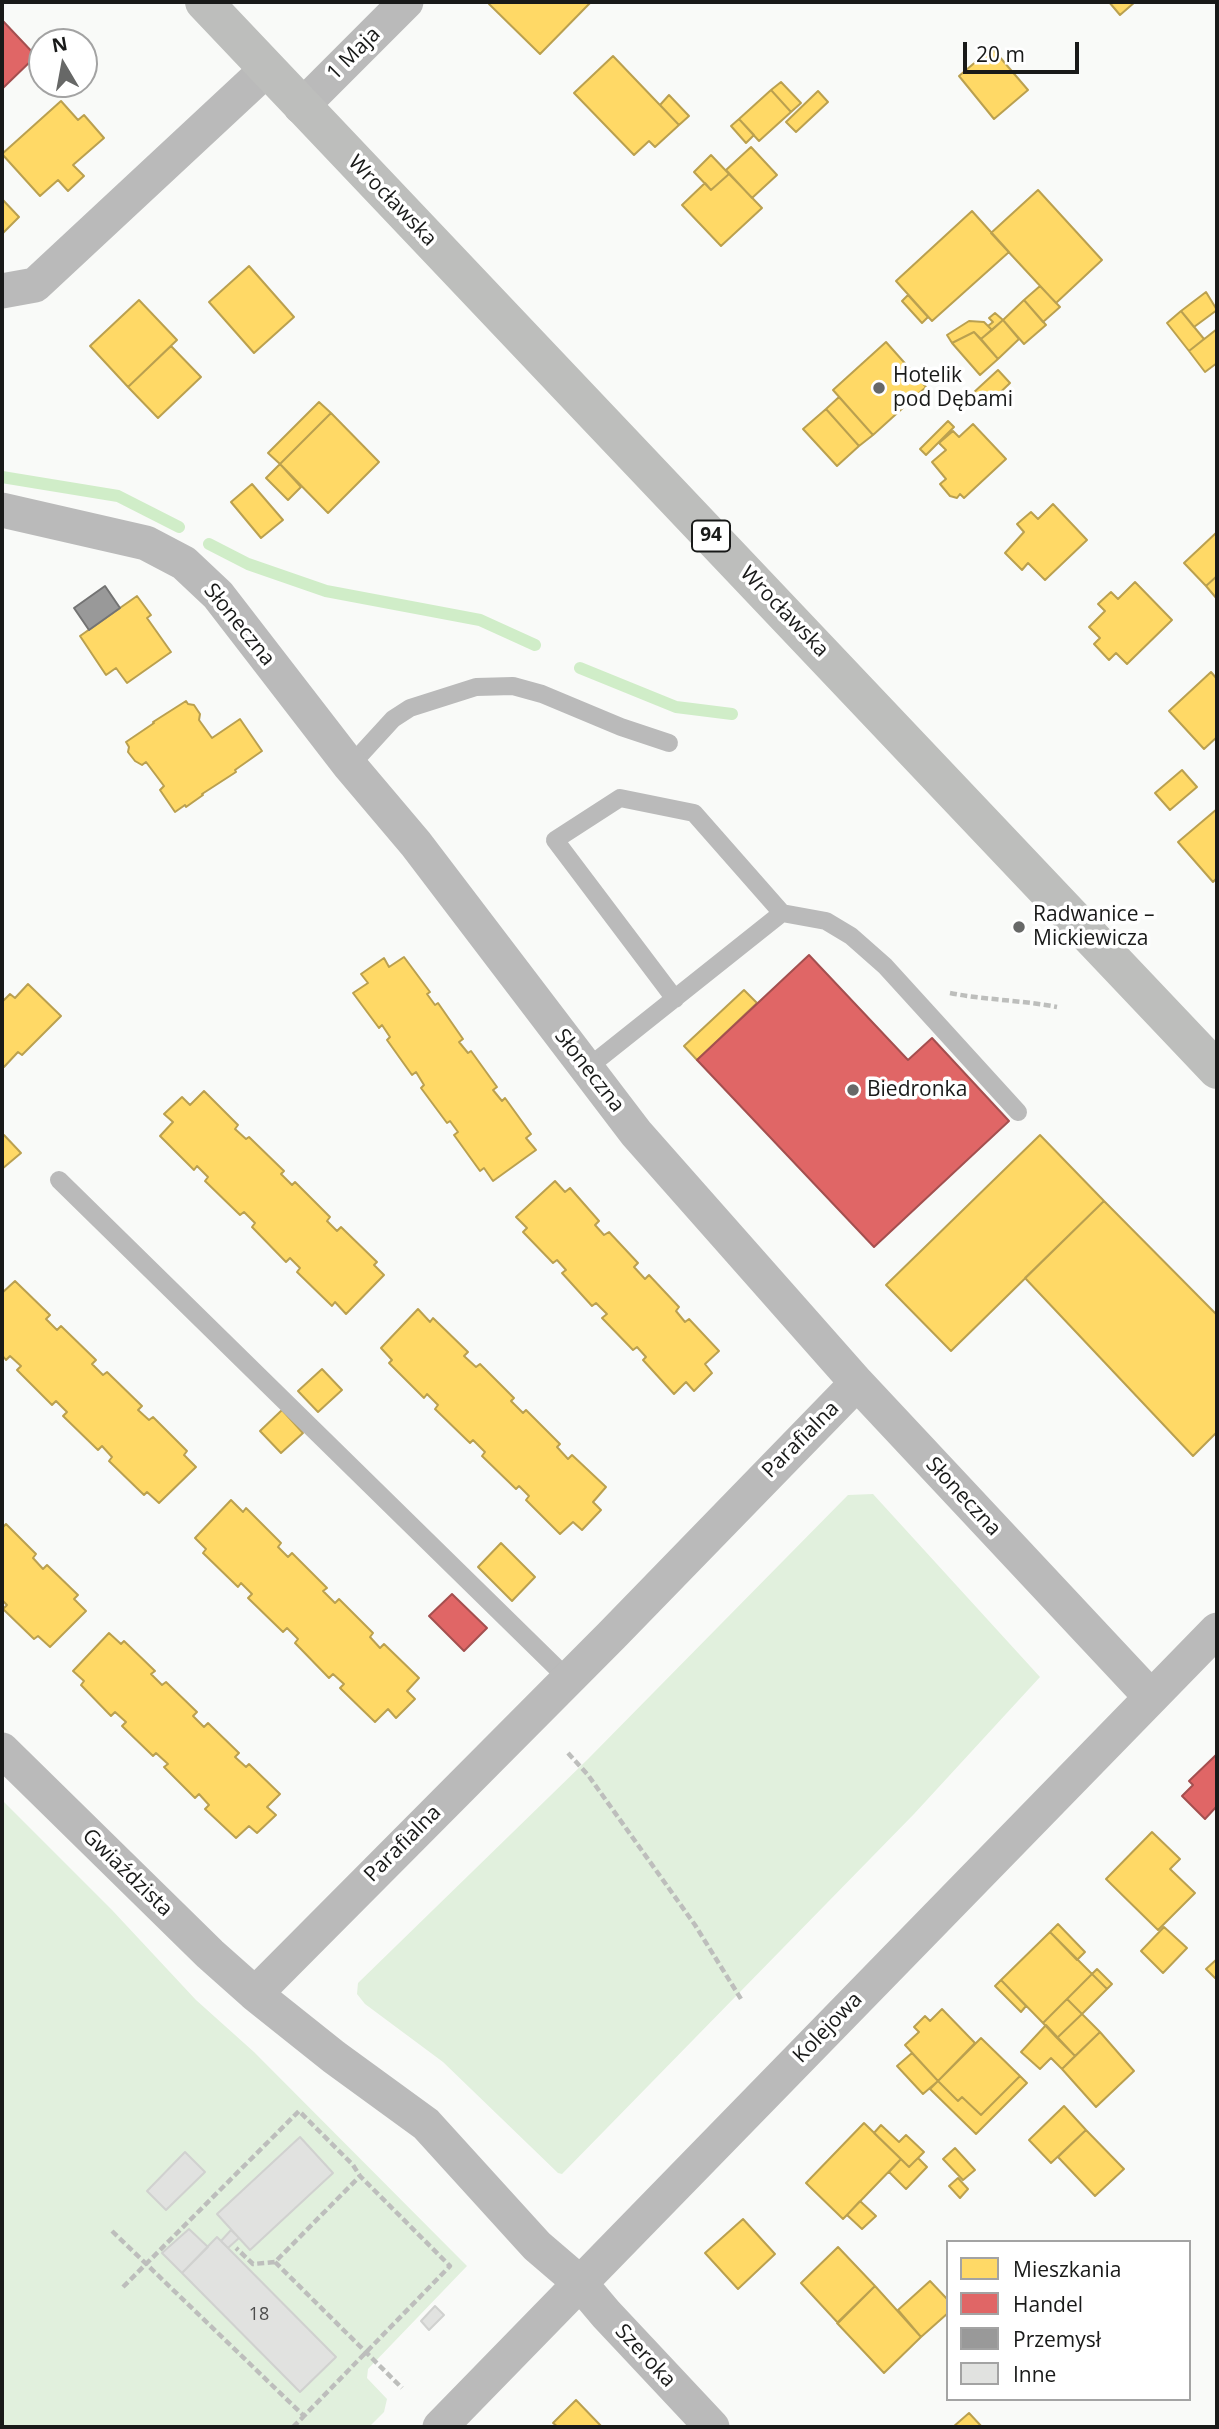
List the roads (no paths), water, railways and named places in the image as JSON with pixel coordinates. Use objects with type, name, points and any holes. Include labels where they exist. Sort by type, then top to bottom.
[{"type":"main road","name":"Wrocławska","points":[[204,2],[1217,1070]]},
{"type":"street","name":"1 Maja","points":[[301,107],[406,2]]},
{"type":"street","points":[[2,291],[35,285],[267,69]]},
{"type":"street","name":"Słoneczna","points":[[2,510],[146,543],[184,562],[218,595],[350,766],[416,844],[636,1133],[857,1383],[1151,1697]]},
{"type":"street","name":"Parafialna","points":[[255,1994],[857,1383]]},
{"type":"street","name":"Kolejowa","points":[[440,2427],[1217,1630]]},
{"type":"street","name":"Gwiaździsta","points":[[2,1750],[200,1944],[255,1994]]},
{"type":"street","points":[[255,1994],[334,2057],[426,2124],[537,2246],[579,2282]]},
{"type":"street","name":"Szeroka","points":[[579,2282],[712,2427]]},
{"type":"lane","points":[[350,766],[393,719],[410,708],[476,687],[513,686],[542,694],[621,727],[669,743]]},
{"type":"lane","points":[[675,999],[555,840],[620,799],[694,814],[782,914],[826,921],[851,936],[896,979],[1018,1112]]},
{"type":"lane","points":[[586,1069],[782,914]]},
{"type":"lane","points":[[59,1180],[568,1679]]},
{"type":"waterway","points":[[2,477],[118,496],[179,527]]},
{"type":"waterway","points":[[209,544],[248,564],[326,591],[480,620],[535,645]]},
{"type":"waterway","points":[[580,668],[676,707],[732,714]]},
{"type":"place","name":"Hotelik pod Dębami","points":[[879,388]]},
{"type":"place","name":"Radwanice – Mickiewicza","points":[[1019,927]]},
{"type":"place","name":"Biedronka","points":[[853,1090]]}]
